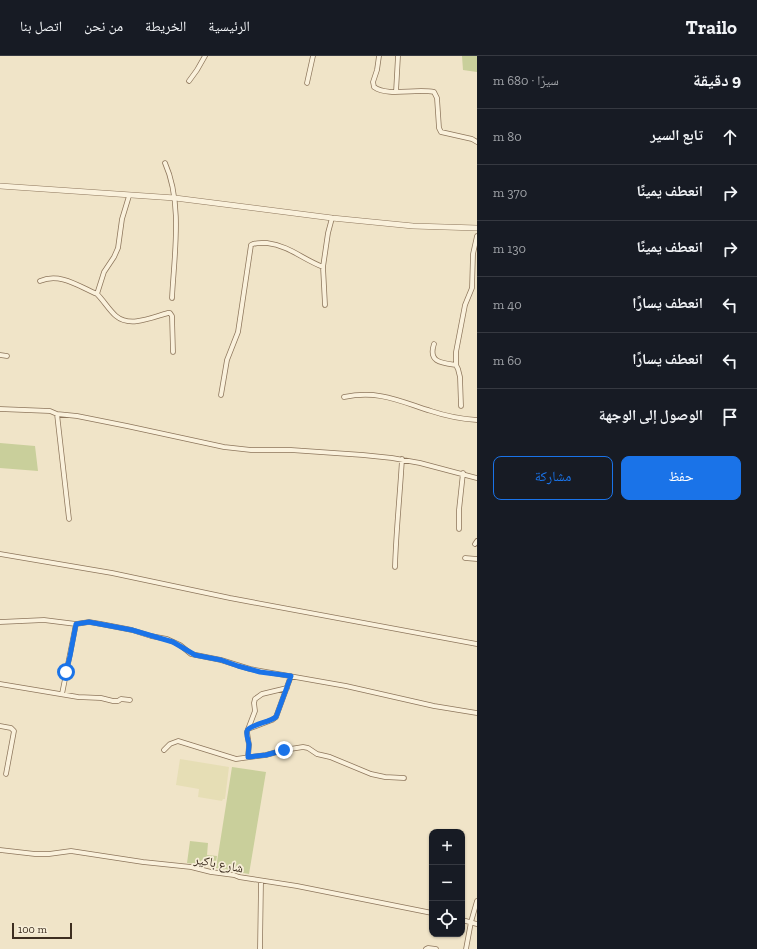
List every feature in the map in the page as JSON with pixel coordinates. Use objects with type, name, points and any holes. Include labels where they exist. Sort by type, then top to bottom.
[{"type":"street","points":[[189,81],[205,56]]},
{"type":"street","points":[[307,83],[313,56]]},
{"type":"street","points":[[379,56],[373,82],[374,87],[378,90],[386,92],[434,92],[437,98],[440,132],[472,139],[477,142]]},
{"type":"street","points":[[396,92],[398,56]]},
{"type":"street","points":[[165,163],[172,180],[175,198],[175,240],[172,298]]},
{"type":"street","points":[[0,186],[175,198],[332,218],[412,226],[477,228]]},
{"type":"street","points":[[97,294],[104,272],[118,248],[122,219],[129,196]]},
{"type":"street","points":[[325,305],[323,267],[328,233],[332,218]]},
{"type":"street","points":[[461,406],[460,377],[456,365],[456,352],[465,305],[472,284],[473,254],[477,236]]},
{"type":"street","points":[[222,395],[227,360],[238,332],[251,245],[253,243],[261,243],[283,247],[323,267]]},
{"type":"street","points":[[40,281],[46,278],[56,277],[71,282],[97,294],[116,316],[128,321],[139,321],[170,313],[172,316],[173,352]]},
{"type":"street","points":[[434,344],[432,350],[435,359],[445,364],[456,365]]},
{"type":"street","points":[[0,355],[7,356]]},
{"type":"street","points":[[344,397],[362,394],[380,396],[401,400],[434,412],[477,420]]},
{"type":"street","points":[[0,410],[50,411],[57,414],[77,416],[224,447],[251,450],[291,450],[402,459],[463,473],[477,478]]},
{"type":"street","points":[[57,414],[68,519]]},
{"type":"street","points":[[395,567],[402,459]]},
{"type":"street","points":[[459,529],[459,510],[463,473]]},
{"type":"street","points":[[0,554],[112,573],[230,598],[477,644]]},
{"type":"street","points":[[465,558],[477,559]]},
{"type":"street","points":[[0,622],[44,620],[76,624],[89,622],[132,630],[173,642],[195,655],[221,660],[260,672],[346,686],[434,706],[477,713]]},
{"type":"street","points":[[62,694],[76,624]]},
{"type":"street","points":[[248,729],[276,717],[291,676]]},
{"type":"street","points":[[0,684],[78,697],[101,698],[113,701],[118,701],[121,699],[130,700]]},
{"type":"street","points":[[248,757],[248,729],[254,711],[255,699],[266,692],[287,688]]},
{"type":"street","points":[[0,726],[11,728],[14,731],[6,774]]},
{"type":"street","points":[[164,750],[170,744],[178,741],[232,758],[266,755],[303,747],[308,748],[317,754],[330,757],[371,774],[385,777],[404,778]]},
{"type":"street","name":"شارع باكير","points":[[0,850],[35,854],[71,851],[143,862],[191,867],[261,882],[297,886],[429,912]]},
{"type":"street","points":[[260,949],[261,882]]},
{"type":"street","points":[[466,949],[477,901]]},
{"type":"street","points":[[465,921],[477,924]]},
{"type":"street","points":[[426,949],[436,949]]},
{"type":"shaded area","points":[[180,759],[229,767],[225,799],[222,801],[198,797],[199,789],[176,785]]},
{"type":"green space","points":[[462,56],[477,56],[477,72],[463,70]]},
{"type":"green space","points":[[0,443],[35,446],[38,471],[0,468]]},
{"type":"green space","points":[[232,767],[266,772],[249,874],[216,868]]},
{"type":"green space","points":[[190,841],[208,843],[207,855],[217,856],[215,867],[187,863]]},
{"type":"route","points":[[66,672],[76,624],[89,622],[132,630],[167,639],[180,645],[191,654],[221,660],[260,672],[291,676],[276,717],[272,720],[251,727],[247,732],[249,745],[248,757],[258,757],[284,750]]}]
